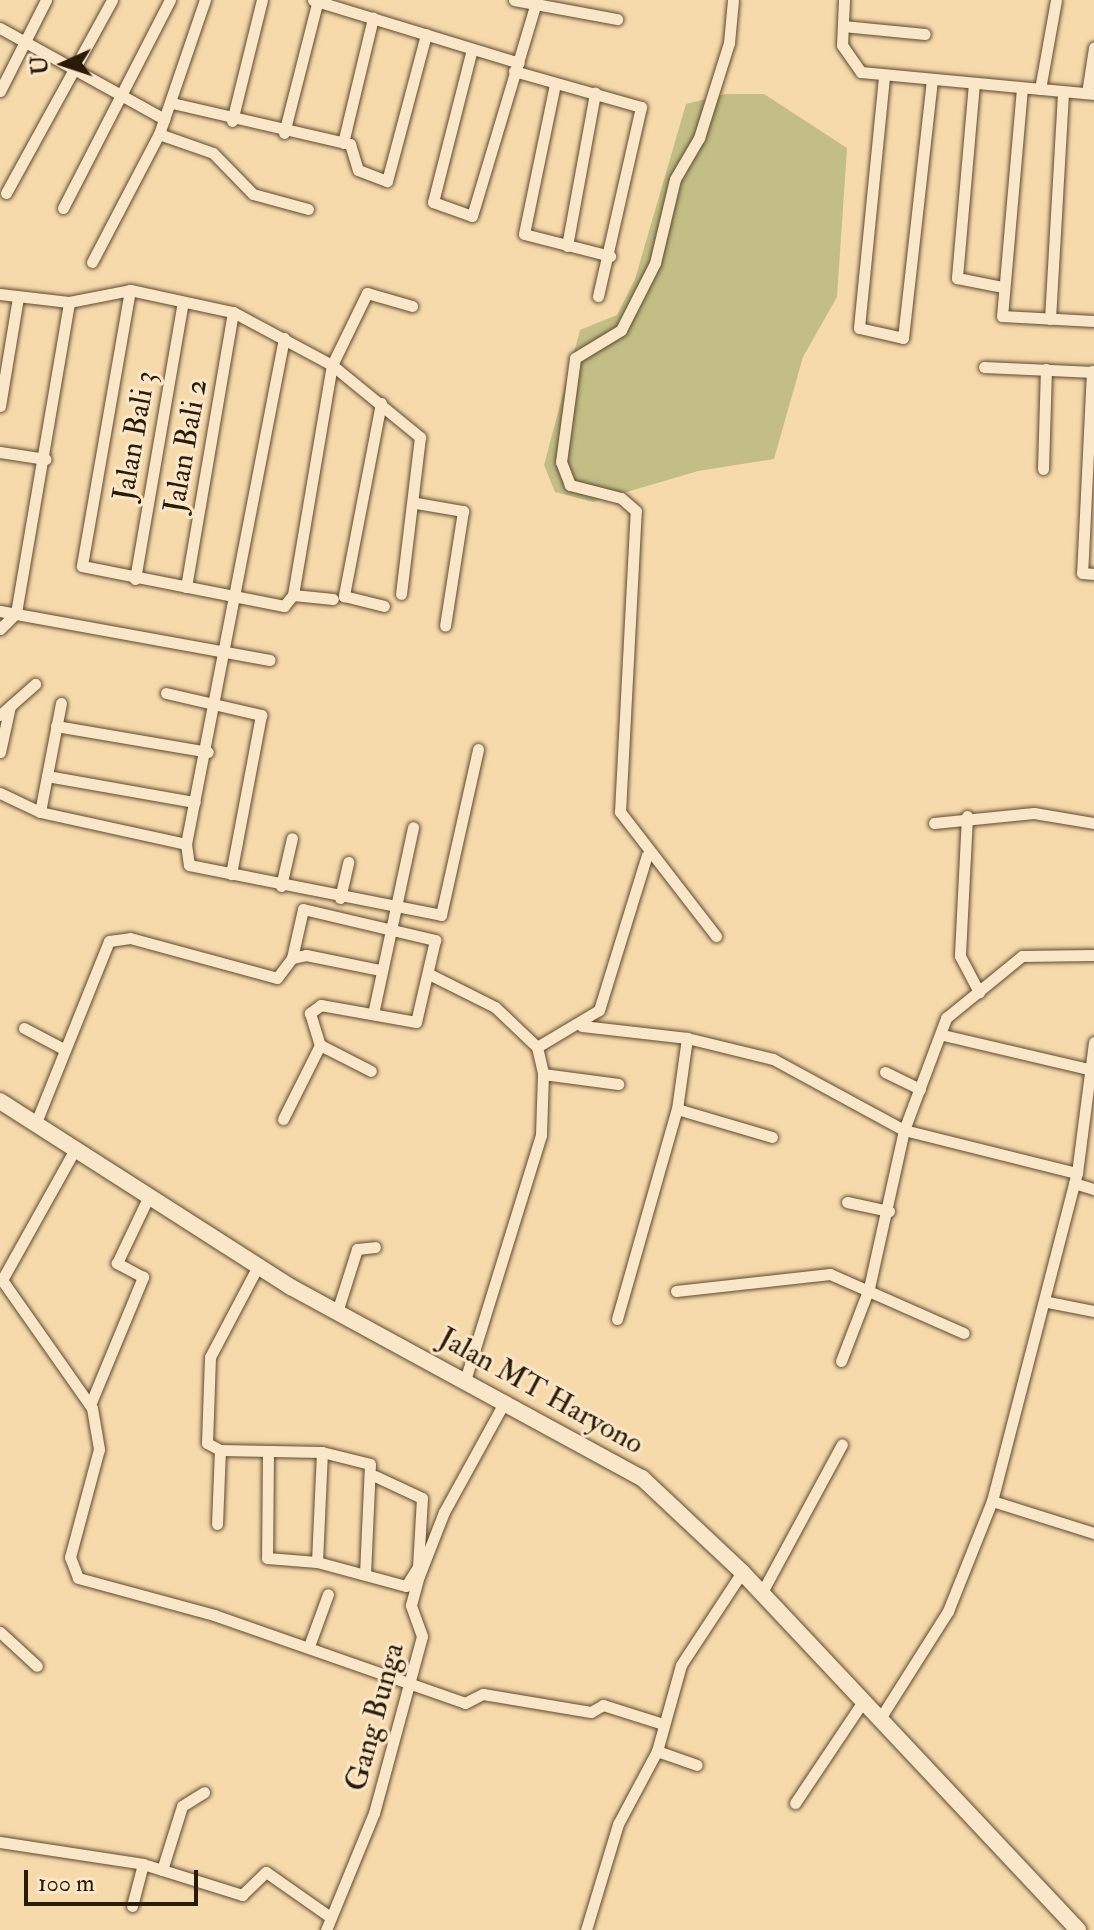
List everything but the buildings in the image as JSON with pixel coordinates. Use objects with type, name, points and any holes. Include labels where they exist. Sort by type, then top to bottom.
[{"type":"main road","name":"Jalan MT Haryono","points":[[0,1101],[258,1266],[337,1312],[466,1377],[642,1478],[742,1572],[1078,1930]]},
{"type":"street","points":[[0,91],[46,0]]},
{"type":"street","points":[[6,193],[112,0]]},
{"type":"street","points":[[63,208],[170,0]]},
{"type":"street","points":[[92,262],[159,134],[205,0]]},
{"type":"street","points":[[232,121],[262,0]]},
{"type":"street","points":[[514,0],[617,19]]},
{"type":"street","points":[[589,12],[592,0]]},
{"type":"street","points":[[716,936],[647,855],[620,812],[636,511],[561,475],[568,385],[575,358],[621,330],[655,263],[675,179],[699,138],[729,43],[733,0]]},
{"type":"street","points":[[844,0],[842,45],[861,72],[884,77],[1090,94],[1094,48]]},
{"type":"street","points":[[1040,89],[1056,0]]},
{"type":"street","points":[[284,133],[316,1],[472,49],[555,84],[641,107],[610,256],[598,296]]},
{"type":"street","points":[[472,49],[435,206],[476,214],[537,3]]},
{"type":"street","points":[[343,143],[373,18]]},
{"type":"street","points":[[843,26],[925,34]]},
{"type":"street","points":[[0,28],[74,72],[164,119]]},
{"type":"street","points":[[172,103],[232,121],[343,143],[356,149],[367,176],[390,178],[426,34]]},
{"type":"street","points":[[884,77],[859,328],[903,338],[932,81]]},
{"type":"street","points":[[974,83],[957,278],[1003,287]]},
{"type":"street","points":[[555,84],[524,234],[610,256]]},
{"type":"street","points":[[1022,88],[1002,316],[1094,321]]},
{"type":"street","points":[[1050,319],[1063,92]]},
{"type":"street","points":[[567,246],[595,93]]},
{"type":"street","points":[[159,134],[213,153],[253,194],[308,209]]},
{"type":"street","points":[[130,290],[81,562],[84,569],[284,606],[293,595],[332,365],[367,293],[412,306]]},
{"type":"street","points":[[0,294],[69,302],[130,290],[233,312],[332,365],[420,437],[416,503],[401,594]]},
{"type":"street","points":[[0,406],[18,297]]},
{"type":"street","points":[[0,629],[16,613],[45,459],[69,302]]},
{"type":"street","name":"Jalan Bali 3","points":[[135,579],[183,302]]},
{"type":"street","name":"Jalan Bali 2","points":[[186,587],[233,312]]},
{"type":"street","points":[[284,338],[218,703],[186,844],[191,867],[434,917],[445,911],[478,749]]},
{"type":"street","points":[[984,367],[1073,371],[1076,379],[1093,376],[1082,573],[1094,574]]},
{"type":"street","points":[[1043,469],[1046,369]]},
{"type":"street","points":[[381,403],[344,596],[384,606]]},
{"type":"street","points":[[0,452],[45,459]]},
{"type":"street","points":[[416,503],[463,511],[445,626]]},
{"type":"street","points":[[293,595],[333,599]]},
{"type":"street","points":[[0,611],[270,660]]},
{"type":"street","points":[[0,715],[35,684]]},
{"type":"street","points":[[166,693],[218,703],[262,719],[231,874]]},
{"type":"street","points":[[40,812],[61,703]]},
{"type":"street","points":[[0,752],[10,706]]},
{"type":"street","points":[[56,726],[208,752]]},
{"type":"street","points":[[47,776],[195,802]]},
{"type":"street","points":[[0,793],[40,812],[186,844]]},
{"type":"street","points":[[934,823],[967,816],[1034,813],[1094,823]]},
{"type":"street","points":[[967,816],[960,956],[979,992]]},
{"type":"street","points":[[373,1014],[388,928],[413,827]]},
{"type":"street","points":[[281,886],[292,838]]},
{"type":"street","points":[[537,1047],[582,1026],[612,982],[647,855]]},
{"type":"street","points":[[340,898],[348,862]]},
{"type":"street","points":[[35,1125],[62,1048],[109,941],[130,938],[277,978],[292,958],[303,909],[435,940],[416,1022],[314,1007],[309,1027],[320,1045],[371,1071]]},
{"type":"street","points":[[841,1361],[869,1288],[889,1211],[904,1130],[952,1009],[979,992],[1022,956],[1094,955]]},
{"type":"street","points":[[292,958],[380,970]]},
{"type":"street","points":[[429,974],[487,1001],[537,1047],[543,1074],[541,1135],[466,1377]]},
{"type":"street","points":[[582,1026],[687,1038],[773,1059],[904,1130],[1076,1178],[1094,1189]]},
{"type":"street","points":[[24,1028],[62,1048]]},
{"type":"street","points":[[943,1035],[1092,1070]]},
{"type":"street","points":[[617,1319],[677,1109],[687,1038]]},
{"type":"street","points":[[881,1717],[948,1611],[992,1501],[1048,1302],[1076,1178],[1094,1042]]},
{"type":"street","points":[[283,1119],[320,1045]]},
{"type":"street","points":[[885,1072],[920,1089]]},
{"type":"street","points":[[543,1074],[618,1084]]},
{"type":"street","points":[[677,1109],[772,1137]]},
{"type":"street","points":[[74,1151],[2,1280],[90,1405],[99,1449],[70,1557],[78,1578],[405,1677],[465,1703],[483,1694],[591,1712],[603,1705],[663,1724]]},
{"type":"street","points":[[90,1405],[143,1277],[117,1263],[149,1196]]},
{"type":"street","points":[[847,1202],[889,1211]]},
{"type":"street","points":[[337,1312],[357,1249],[375,1247]]},
{"type":"street","points":[[258,1266],[210,1357],[206,1437],[220,1450],[322,1452],[370,1464],[375,1476],[365,1574]]},
{"type":"street","points":[[676,1291],[810,1272],[869,1288],[964,1333]]},
{"type":"street","points":[[1048,1302],[1094,1311]]},
{"type":"street","name":"Gang Bunga","points":[[326,1930],[374,1813],[405,1677],[422,1636],[411,1605],[419,1576],[444,1512],[505,1401]]},
{"type":"street","points":[[761,1594],[842,1444]]},
{"type":"street","points":[[217,1524],[220,1450]]},
{"type":"street","points":[[268,1451],[267,1558],[317,1562],[406,1586],[418,1567],[422,1498],[375,1476]]},
{"type":"street","points":[[317,1562],[322,1452]]},
{"type":"street","points":[[992,1501],[1094,1533]]},
{"type":"street","points":[[586,1930],[618,1824],[657,1751],[663,1724],[690,1647],[742,1572]]},
{"type":"street","points":[[309,1646],[328,1594]]},
{"type":"street","points":[[0,1632],[37,1666]]},
{"type":"street","points":[[795,1803],[864,1700]]},
{"type":"street","points":[[657,1751],[697,1765]]},
{"type":"street","points":[[162,1870],[182,1806],[204,1792]]},
{"type":"street","points":[[0,1842],[143,1864],[242,1895],[266,1872],[330,1917]]},
{"type":"street","points":[[132,1906],[143,1864]]},
{"type":"shaded area","points":[[726,94],[764,94],[847,148],[837,297],[803,357],[774,459],[698,471],[593,502],[555,492],[544,465],[580,330],[617,315],[635,279],[686,104]]}]
